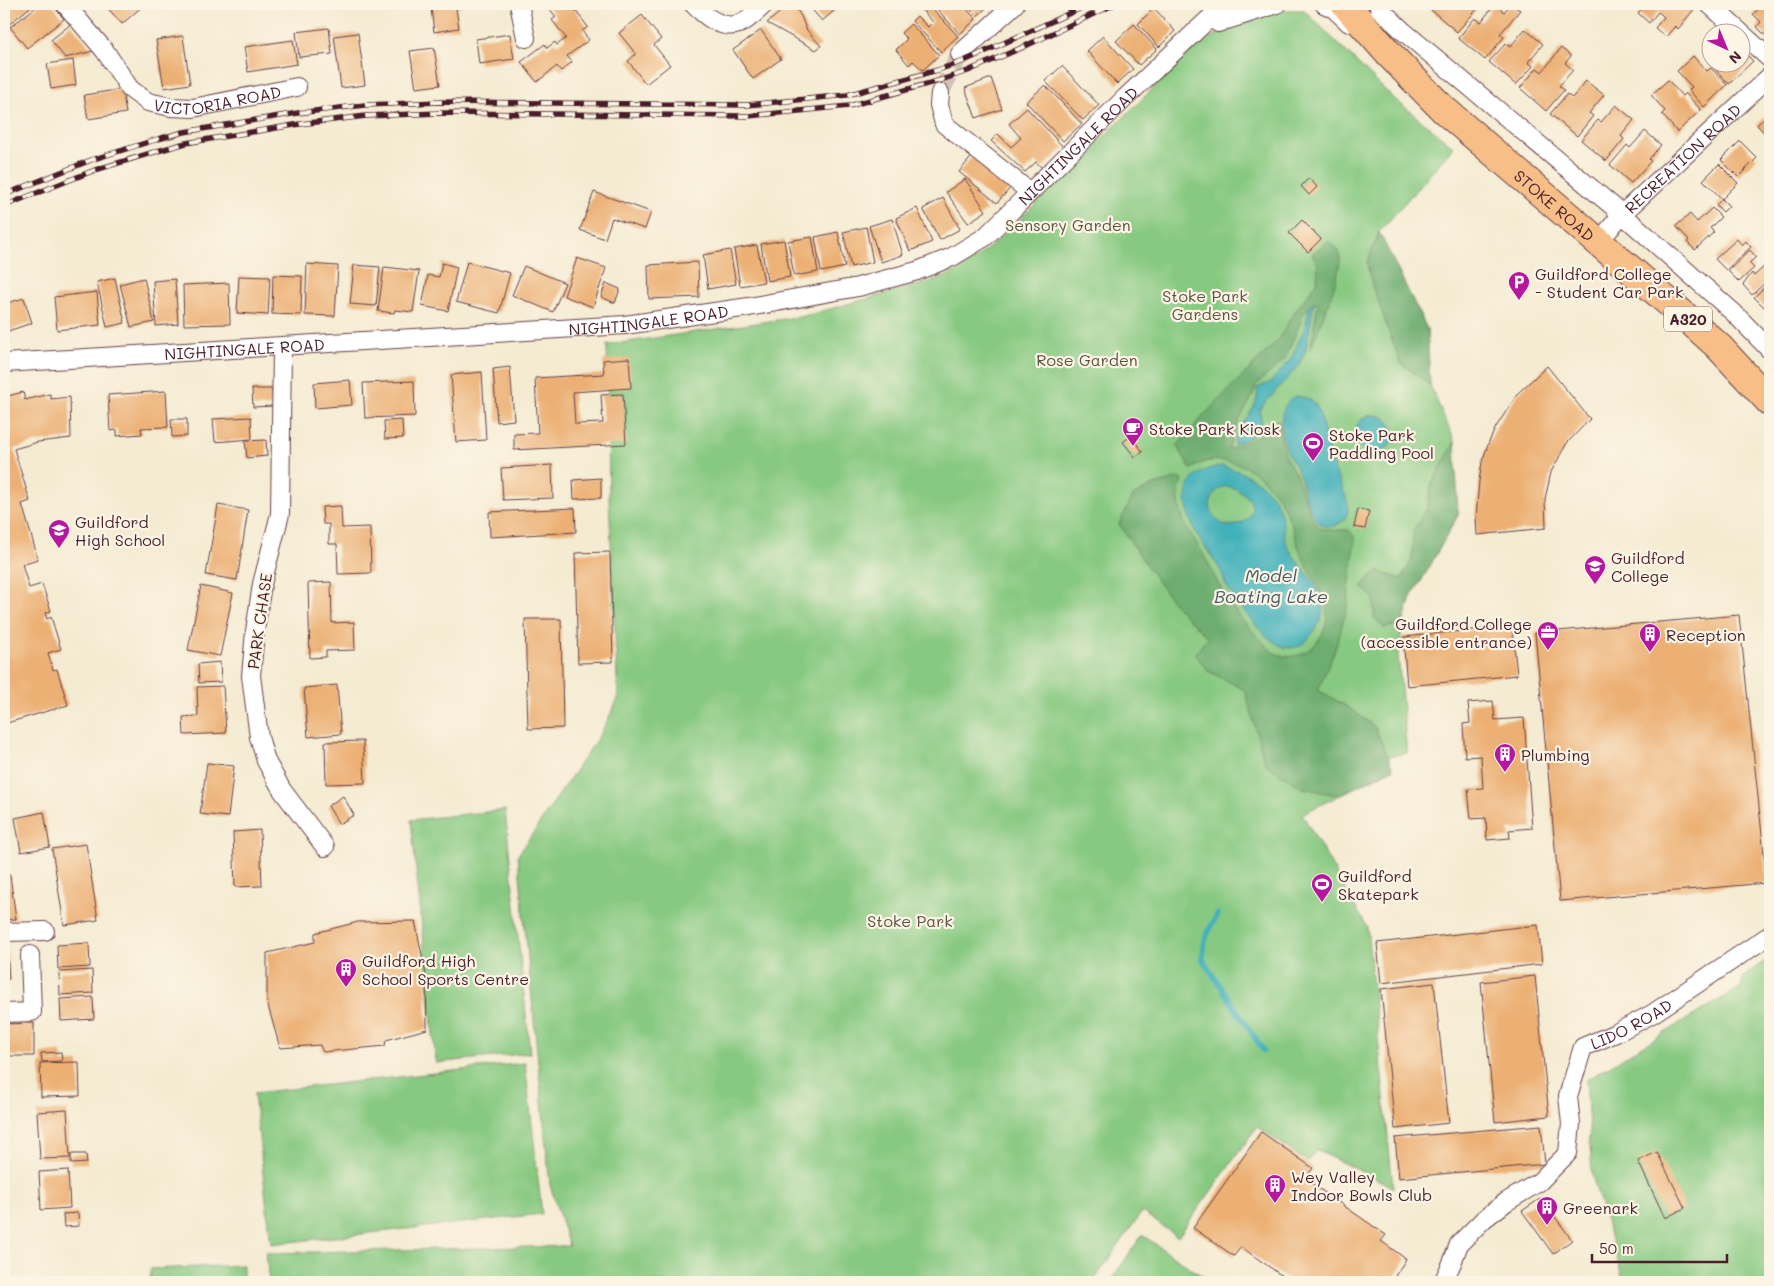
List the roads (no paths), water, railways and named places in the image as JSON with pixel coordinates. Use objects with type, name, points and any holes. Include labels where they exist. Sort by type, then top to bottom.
[{"type":"main road","name":"STOKE ROAD","points":[[1345,4],[1390,55],[1443,109],[1719,347],[1770,402]]},
{"type":"street","name":"VICTORIA ROAD","points":[[65,4],[105,51],[130,89],[148,102],[171,108],[193,108],[297,87]]},
{"type":"street","points":[[519,4],[526,38]]},
{"type":"street","points":[[693,4],[708,18],[726,26],[740,24],[761,7]]},
{"type":"street","points":[[960,54],[1015,4]]},
{"type":"street","name":"NIGHTINGALE ROAD","points":[[4,364],[625,326],[749,307],[858,287],[917,270],[952,258],[985,237],[1126,97],[1198,29],[1211,17],[1236,4]]},
{"type":"street","name":"NIGHTINGALE ROAD","points":[[1198,29],[1277,4]]},
{"type":"street","points":[[1324,4],[1333,8],[1350,24],[1385,64],[1411,89],[1443,109]]},
{"type":"street","points":[[1709,4],[1770,59]]},
{"type":"street","points":[[1378,8],[1622,214],[1734,312],[1770,350]]},
{"type":"street","name":"RECREATION ROAD","points":[[1598,243],[1622,214],[1770,76]]},
{"type":"street","points":[[940,93],[939,105],[944,124],[1030,192]]},
{"type":"street","name":"PARK CHASE","points":[[282,347],[280,514],[262,584],[251,676],[259,737],[266,761],[282,790],[325,847]]},
{"type":"street","points":[[4,932],[45,931]]},
{"type":"street","name":"LIDO ROAD","points":[[1443,1282],[1459,1244],[1484,1219],[1506,1202],[1539,1182],[1568,1153],[1571,1124],[1568,1096],[1583,1047],[1616,1033],[1652,1014],[1770,935]]},
{"type":"street","points":[[4,1013],[32,1012],[30,955]]},
{"type":"water","points":[[1314,302],[1306,349],[1299,365],[1259,410],[1262,421],[1251,437],[1234,445],[1238,431],[1255,405],[1257,388],[1271,382],[1291,359],[1304,330],[1310,306]]},
{"type":"water","name":"Stoke Park Paddling Pool","points":[[1297,396],[1309,399],[1316,405],[1333,465],[1346,498],[1348,512],[1346,517],[1334,526],[1324,526],[1315,519],[1298,472],[1284,442],[1282,415],[1285,407]]},
{"type":"water","points":[[1374,415],[1388,420],[1393,434],[1388,448],[1374,453],[1360,448],[1355,434],[1360,420]]},
{"type":"water","name":"Model Boating Lake","points":[[1222,466],[1250,477],[1266,488],[1277,504],[1288,547],[1317,587],[1323,608],[1320,620],[1313,633],[1300,645],[1293,648],[1281,646],[1254,623],[1226,585],[1220,570],[1196,532],[1187,508],[1187,490],[1195,477],[1211,468]],"holes":[[[1226,486],[1244,494],[1251,502],[1252,510],[1249,517],[1242,523],[1225,525],[1217,520],[1211,510],[1210,506],[1213,495]]]},
{"type":"waterway","points":[[1218,914],[1207,936],[1203,960],[1263,1050]]},
{"type":"tunnel","points":[[940,93],[960,54]]},
{"type":"railway","points":[[4,195],[91,160],[184,132],[298,113],[365,105],[440,102],[747,105],[847,95],[964,61],[1090,4]]},
{"type":"railway","points":[[4,206],[95,170],[186,143],[300,124],[366,116],[440,113],[748,116],[849,106],[968,71],[1115,4]]},
{"type":"place","name":"Guildford College - Student Car Park","points":[[1519,301]]},
{"type":"place","name":"Stoke Park Kiosk","points":[[1133,447]]},
{"type":"place","name":"Stoke Park Paddling Pool","points":[[1313,462]]},
{"type":"place","name":"Guildford High School","points":[[59,549]]},
{"type":"place","name":"Guildford College","points":[[1595,585]]},
{"type":"place","name":"Guildford College (accessible entrance)","points":[[1548,651]]},
{"type":"place","name":"Reception","points":[[1650,653]]},
{"type":"place","name":"Plumbing","points":[[1505,773]]},
{"type":"place","name":"Guildford Skatepark","points":[[1322,903]]},
{"type":"place","name":"Guildford High School Sports Centre","points":[[346,988]]},
{"type":"place","name":"Wey Valley Indoor Bowls Club","points":[[1275,1204]]},
{"type":"place","name":"Greenark","points":[[1547,1226]]},
{"type":"park label","name":"Sensory Garden","points":[[1068,224]]},
{"type":"park label","name":"Stoke Park Gardens","points":[[1205,304]]},
{"type":"park label","name":"Rose Garden","points":[[1087,359]]},
{"type":"park label","name":"Stoke Park","points":[[910,920]]}]
